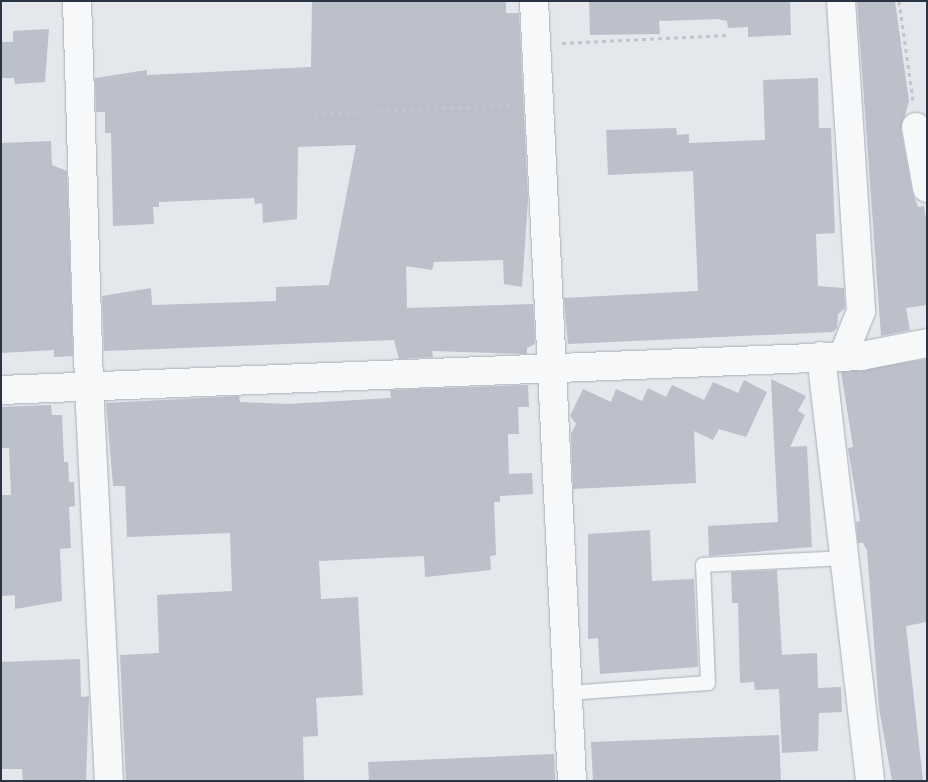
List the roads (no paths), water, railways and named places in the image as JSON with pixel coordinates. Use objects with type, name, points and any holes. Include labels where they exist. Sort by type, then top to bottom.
[{"type":"street","points":[[77,1],[91,387],[109,781]]},
{"type":"street","points":[[534,1],[572,781]]},
{"type":"street","points":[[841,1],[861,310],[832,356],[845,558],[870,781]]},
{"type":"street","points":[[916,127],[927,188]]},
{"type":"street","points":[[1,390],[552,371],[832,356],[927,344]]},
{"type":"lane","points":[[568,693],[708,683],[702,565],[845,558]]}]
